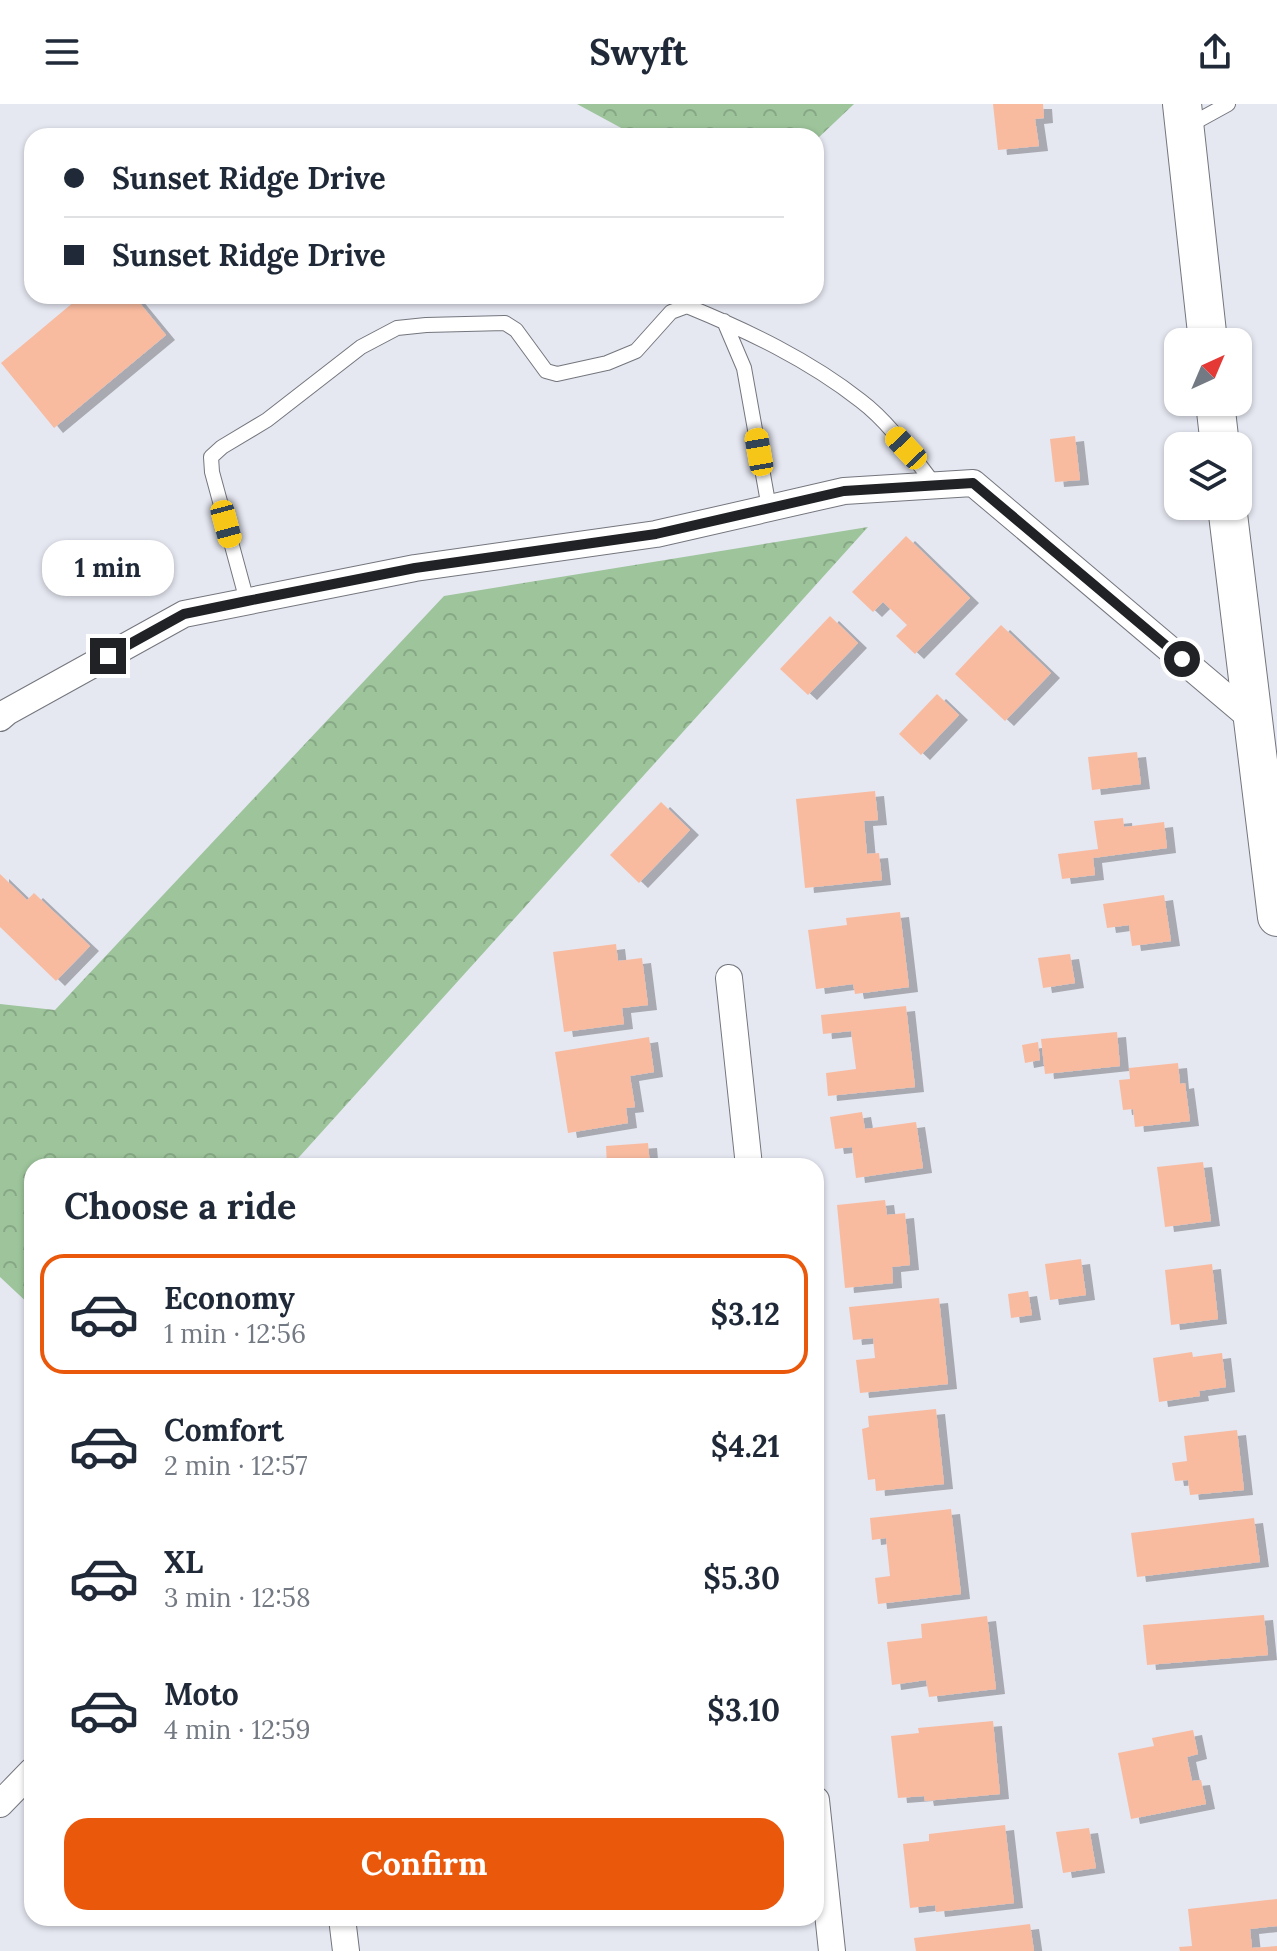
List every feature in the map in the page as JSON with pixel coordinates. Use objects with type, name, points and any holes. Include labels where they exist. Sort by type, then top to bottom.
[{"type":"main road","points":[[1183,116],[1206,328]]},
{"type":"main road","points":[[1229,520],[1257,729],[1277,917]]},
{"type":"street","points":[[0,718],[184,614],[415,568],[656,534],[844,491],[973,483],[1257,729]]},
{"type":"street","points":[[729,978],[748,1158]]},
{"type":"street","points":[[0,1804],[24,1779]]},
{"type":"street","points":[[824,1876],[832,1951]]},
{"type":"street","points":[[343,1926],[346,1951]]},
{"type":"lane","points":[[1183,116],[1228,104]]},
{"type":"lane","points":[[247,601],[212,472],[211,457],[267,420],[361,347],[397,328],[497,322],[516,330],[546,371],[557,374],[607,363],[636,351],[671,312],[687,306],[724,321],[814,369],[863,402],[935,485]]},
{"type":"lane","points":[[724,321],[744,368],[769,508]]},
{"type":"green space","points":[[577,104],[854,104],[824,132],[824,128],[621,128]]},
{"type":"green space","points":[[868,527],[298,1158],[24,1158],[24,1300],[0,1277],[0,1004],[55,1010],[444,596]]},
{"type":"building","points":[[993,104],[1043,104],[1044,118],[1035,119],[1039,146],[998,150]]},
{"type":"building","points":[[71,304],[141,304],[166,335],[54,428],[1,363]]},
{"type":"building","points":[[1075,436],[1080,480],[1055,482],[1050,439]]},
{"type":"building","points":[[906,536],[970,598],[915,654],[896,636],[907,625],[883,602],[873,612],[852,592]]},
{"type":"building","points":[[830,616],[858,643],[808,695],[780,669]]},
{"type":"building","points":[[1001,625],[1051,673],[1005,721],[955,674]]},
{"type":"building","points":[[937,694],[959,715],[921,755],[899,734]]},
{"type":"building","points":[[1137,752],[1141,784],[1092,790],[1088,757]]},
{"type":"building","points":[[875,791],[878,820],[864,821],[867,854],[879,853],[882,880],[805,888],[796,799]]},
{"type":"building","points":[[661,802],[690,830],[639,883],[610,855]]},
{"type":"building","points":[[1123,818],[1124,827],[1164,822],[1167,848],[1093,858],[1095,875],[1062,879],[1058,854],[1098,849],[1094,821]]},
{"type":"building","points":[[0,874],[27,900],[34,893],[90,946],[56,981],[0,927]]},
{"type":"building","points":[[1164,895],[1171,941],[1132,946],[1129,925],[1107,928],[1103,904]]},
{"type":"building","points":[[900,912],[909,987],[855,994],[853,984],[816,989],[808,930],[847,925],[846,918]]},
{"type":"building","points":[[616,944],[618,961],[642,958],[648,1005],[622,1008],[624,1024],[564,1032],[553,952]]},
{"type":"building","points":[[1070,954],[1075,983],[1043,988],[1038,958]]},
{"type":"building","points":[[906,1006],[915,1087],[828,1096],[826,1073],[856,1069],[851,1031],[823,1034],[821,1015]]},
{"type":"building","points":[[1117,1032],[1120,1066],[1045,1074],[1041,1039]]},
{"type":"building","points":[[649,1037],[654,1072],[630,1076],[635,1107],[626,1108],[628,1123],[568,1133],[555,1052]]},
{"type":"building","points":[[1038,1042],[1040,1060],[1025,1063],[1022,1045]]},
{"type":"building","points":[[1178,1063],[1180,1084],[1185,1083],[1190,1121],[1135,1127],[1133,1109],[1123,1110],[1119,1080],[1130,1079],[1129,1068]]},
{"type":"building","points":[[862,1112],[865,1129],[916,1122],[923,1168],[856,1178],[852,1147],[835,1149],[830,1117]]},
{"type":"building","points":[[648,1143],[649,1158],[607,1158],[606,1146]]},
{"type":"building","points":[[1203,1162],[1211,1221],[1165,1227],[1157,1167]]},
{"type":"building","points":[[885,1200],[887,1215],[905,1213],[910,1265],[892,1267],[893,1283],[845,1288],[837,1205]]},
{"type":"building","points":[[1081,1259],[1086,1295],[1050,1300],[1045,1264]]},
{"type":"building","points":[[1212,1264],[1218,1319],[1171,1325],[1165,1270]]},
{"type":"building","points":[[1028,1291],[1032,1315],[1011,1318],[1008,1294]]},
{"type":"building","points":[[939,1298],[948,1384],[860,1393],[856,1360],[875,1358],[873,1338],[853,1340],[849,1307]]},
{"type":"building","points":[[1192,1352],[1193,1357],[1222,1353],[1226,1387],[1199,1391],[1200,1396],[1159,1402],[1153,1358]]},
{"type":"building","points":[[936,1409],[944,1484],[876,1491],[875,1479],[868,1480],[862,1429],[869,1427],[868,1416]]},
{"type":"building","points":[[1237,1430],[1244,1490],[1190,1495],[1188,1480],[1175,1481],[1172,1463],[1187,1461],[1184,1436]]},
{"type":"building","points":[[951,1509],[961,1594],[878,1604],[875,1578],[890,1576],[886,1538],[872,1540],[870,1518]]},
{"type":"building","points":[[1254,1518],[1260,1562],[1137,1577],[1131,1533]]},
{"type":"building","points":[[1264,1615],[1268,1655],[1147,1665],[1143,1625]]},
{"type":"building","points":[[987,1616],[996,1689],[929,1697],[926,1680],[892,1685],[887,1642],[922,1638],[921,1624]]},
{"type":"building","points":[[993,1721],[1000,1794],[925,1801],[924,1796],[898,1798],[891,1736],[919,1733],[918,1728]]},
{"type":"building","points":[[1193,1730],[1198,1754],[1187,1757],[1192,1781],[1201,1780],[1206,1804],[1131,1819],[1118,1753],[1154,1746],[1152,1738]]},
{"type":"building","points":[[1005,1825],[1014,1903],[936,1912],[935,1905],[910,1908],[903,1844],[929,1841],[929,1834]]},
{"type":"building","points":[[1089,1828],[1096,1868],[1063,1873],[1056,1832]]},
{"type":"building","points":[[1277,1899],[1277,1926],[1250,1929],[1252,1948],[1277,1946],[1277,1951],[1180,1951],[1179,1947],[1192,1946],[1188,1909]]},
{"type":"building","points":[[1030,1924],[1034,1951],[916,1951],[914,1938]]},
{"type":"route","points":[[108,656],[184,614],[247,601],[415,568],[656,534],[844,491],[973,483],[1182,659]]}]
